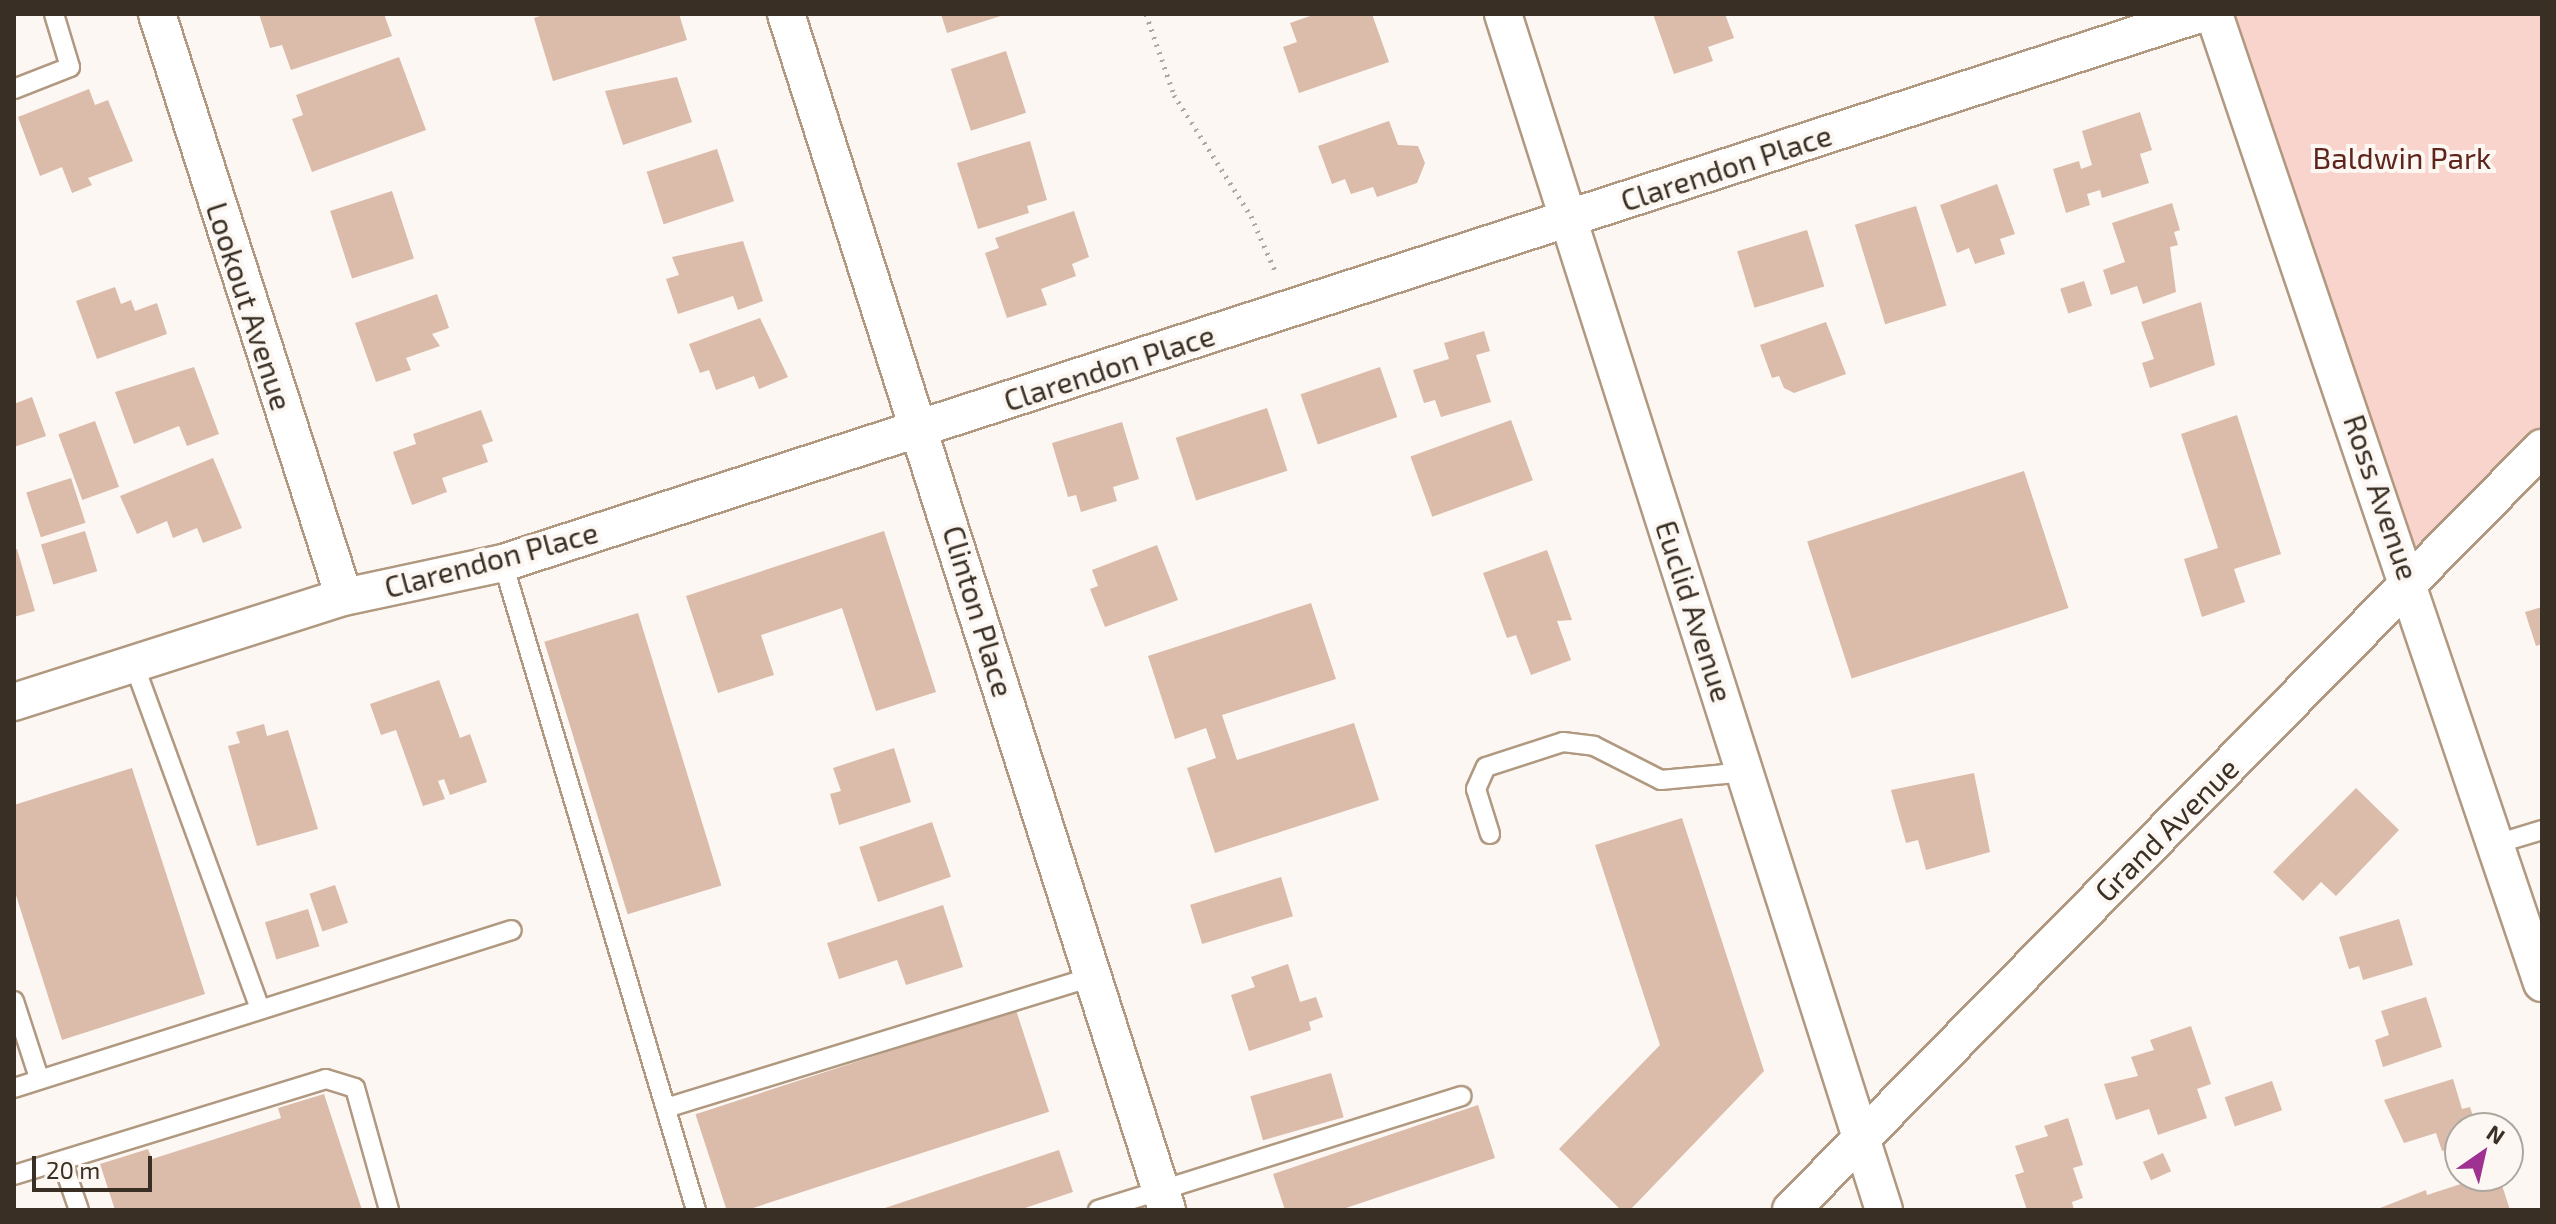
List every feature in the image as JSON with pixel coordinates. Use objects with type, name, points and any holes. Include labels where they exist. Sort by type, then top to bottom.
[{"type":"street","name":"Lookout Avenue","points":[[157,14],[344,597]]},
{"type":"street","name":"Clinton Place","points":[[786,14],[922,427],[1163,1200]]},
{"type":"street","name":"Euclid Avenue","points":[[1503,14],[1571,217],[1884,1210]]},
{"type":"street","name":"Clarendon Place","points":[[14,702],[135,667],[344,597],[503,563],[2200,14]]},
{"type":"street","name":"Ross Avenue","points":[[2214,14],[2411,581],[2542,983]]},
{"type":"street","name":"Grand Avenue","points":[[1791,1210],[2542,448]]},
{"type":"lane","points":[[14,89],[70,67],[54,14]]},
{"type":"lane","points":[[503,563],[696,1210]]},
{"type":"lane","points":[[135,667],[260,1009]]},
{"type":"lane","points":[[1490,834],[1476,789],[1486,767],[1563,742],[1594,746],[1661,780],[1746,772]]},
{"type":"lane","points":[[2496,844],[2542,830]]},
{"type":"lane","points":[[14,1088],[512,930]]},
{"type":"lane","points":[[666,1108],[1094,976]]},
{"type":"lane","points":[[14,1001],[39,1078]]},
{"type":"lane","points":[[14,1175],[326,1079],[355,1088],[389,1210]]},
{"type":"lane","points":[[1098,1210],[1163,1200],[1462,1096]]},
{"type":"lane","points":[[62,1161],[79,1210]]},
{"type":"path","points":[[1146,14],[1174,95],[1251,216],[1289,308]]},
{"type":"green space","name":"Baldwin Park","points":[[2200,14],[2542,14],[2542,448],[2411,581]]},
{"type":"building","points":[[259,14],[384,14],[392,36],[291,70],[282,45],[270,48]]},
{"type":"building","points":[[546,14],[679,14],[687,40],[553,81],[534,18]]},
{"type":"building","points":[[941,14],[1004,14],[1004,15],[947,33]]},
{"type":"building","points":[[1316,14],[1372,14],[1389,62],[1299,93],[1283,47],[1297,42],[1290,23]]},
{"type":"building","points":[[1653,14],[1725,14],[1734,38],[1708,47],[1713,61],[1674,74]]},
{"type":"building","points":[[1006,51],[1026,113],[971,131],[951,69]]},
{"type":"building","points":[[399,57],[426,130],[312,172],[292,119],[303,115],[296,95]]},
{"type":"building","points":[[677,77],[692,122],[623,145],[605,91]]},
{"type":"building","points":[[89,89],[95,105],[108,100],[133,161],[88,178],[92,185],[72,193],[62,167],[40,176],[18,117]]},
{"type":"building","points":[[2140,112],[2152,150],[2140,154],[2149,183],[2102,198],[2100,190],[2087,194],[2090,205],[2066,213],[2053,169],[2079,161],[2081,169],[2092,165],[2082,131]]},
{"type":"building","points":[[1389,121],[1398,145],[1418,146],[1425,163],[1417,183],[1377,197],[1373,187],[1351,194],[1345,179],[1332,184],[1318,146]]},
{"type":"building","points":[[1030,141],[1047,200],[1027,206],[1029,213],[978,229],[957,163]]},
{"type":"building","points":[[717,149],[734,201],[664,224],[647,172]]},
{"type":"building","points":[[1997,184],[2015,234],[2000,239],[2005,254],[1975,264],[1969,248],[1957,253],[1940,205]]},
{"type":"building","points":[[392,191],[414,259],[352,279],[330,211]]},
{"type":"building","points":[[2172,203],[2180,230],[2174,232],[2178,245],[2170,247],[2176,292],[2143,304],[2137,286],[2111,295],[2103,270],[2125,262],[2112,223]]},
{"type":"building","points":[[1916,206],[1946,305],[1885,324],[1855,225]]},
{"type":"building","points":[[1074,211],[1089,257],[1072,264],[1076,276],[1041,289],[1047,305],[1007,318],[985,253],[999,248],[995,238]]},
{"type":"building","points":[[1807,230],[1824,286],[1754,308],[1737,251]]},
{"type":"building","points":[[743,241],[763,301],[738,310],[733,296],[678,314],[666,279],[679,275],[672,257]]},
{"type":"building","points":[[2084,281],[2092,306],[2068,313],[2060,289]]},
{"type":"building","points":[[115,287],[121,304],[131,300],[135,311],[157,303],[167,334],[97,359],[76,301]]},
{"type":"building","points":[[437,294],[449,328],[432,334],[440,346],[406,358],[411,370],[376,382],[355,323]]},
{"type":"building","points":[[2201,302],[2215,365],[2150,388],[2142,363],[2154,359],[2141,322]]},
{"type":"building","points":[[760,318],[788,377],[759,389],[754,376],[716,390],[709,370],[700,373],[689,344]]},
{"type":"building","points":[[1826,322],[1846,374],[1794,393],[1784,388],[1779,376],[1772,378],[1760,345]]},
{"type":"building","points":[[1484,331],[1490,351],[1476,355],[1491,402],[1441,417],[1435,400],[1424,403],[1413,370],[1449,359],[1444,343]]},
{"type":"building","points":[[194,367],[219,434],[187,446],[179,426],[134,444],[115,392]]},
{"type":"building","points":[[1380,367],[1397,417],[1318,444],[1301,394]]},
{"type":"building","points":[[32,397],[46,436],[14,447],[14,404]]},
{"type":"building","points":[[1267,408],[1287,471],[1196,500],[1176,438]]},
{"type":"building","points":[[481,410],[493,441],[482,445],[488,462],[442,478],[447,492],[412,505],[393,452],[416,444],[413,434]]},
{"type":"building","points":[[2237,415],[2281,554],[2234,569],[2245,602],[2202,617],[2184,559],[2218,548],[2181,434]]},
{"type":"building","points":[[1511,420],[1533,480],[1432,517],[1410,457]]},
{"type":"building","points":[[95,421],[119,487],[82,500],[58,434]]},
{"type":"building","points":[[1122,422],[1139,479],[1113,487],[1117,501],[1081,512],[1076,495],[1068,497],[1052,443]]},
{"type":"building","points":[[213,458],[242,528],[203,543],[197,528],[173,538],[167,521],[137,534],[120,496]]},
{"type":"building","points":[[2024,471],[2068,608],[1852,678],[1807,541]]},
{"type":"building","points":[[71,478],[86,523],[41,537],[26,493]]},
{"type":"building","points":[[85,531],[97,571],[53,585],[41,544]]},
{"type":"building","points":[[884,531],[936,692],[876,711],[842,608],[761,635],[774,675],[718,693],[686,596]]},
{"type":"building","points":[[1157,545],[1178,600],[1105,627],[1090,589],[1098,586],[1092,570]]},
{"type":"building","points":[[17,549],[35,611],[14,617],[14,550]]},
{"type":"building","points":[[1547,550],[1572,620],[1557,621],[1571,660],[1531,675],[1516,635],[1507,638],[1483,573]]},
{"type":"building","points":[[1311,603],[1336,679],[1222,715],[1237,760],[1354,723],[1379,800],[1215,853],[1187,768],[1216,758],[1206,728],[1175,739],[1148,656]]},
{"type":"building","points":[[2542,607],[2542,644],[2536,646],[2525,612]]},
{"type":"building","points":[[638,613],[721,886],[628,914],[544,642]]},
{"type":"building","points":[[439,680],[460,738],[470,734],[487,782],[450,795],[444,779],[438,781],[445,799],[423,806],[396,730],[381,735],[370,704]]},
{"type":"building","points":[[264,724],[267,736],[288,730],[318,829],[257,846],[228,746],[240,743],[236,732]]},
{"type":"building","points":[[894,748],[911,802],[839,825],[830,794],[841,791],[833,768]]},
{"type":"building","points":[[132,768],[205,994],[62,1040],[14,889],[14,805]]},
{"type":"building","points":[[1974,773],[1990,852],[1926,870],[1918,840],[1906,843],[1891,790]]},
{"type":"building","points":[[2356,788],[2399,830],[2336,896],[2321,882],[2303,901],[2273,872]]},
{"type":"building","points":[[1682,818],[1764,1071],[1630,1210],[1621,1210],[1559,1149],[1660,1045],[1595,845]]},
{"type":"building","points":[[932,822],[951,877],[878,902],[859,847]]},
{"type":"building","points":[[1281,877],[1293,916],[1202,944],[1190,905]]},
{"type":"building","points":[[335,885],[348,923],[322,932],[309,894]]},
{"type":"building","points":[[943,905],[963,967],[906,985],[897,960],[839,979],[827,943]]},
{"type":"building","points":[[308,909],[319,946],[276,959],[265,922]]},
{"type":"building","points":[[2399,919],[2413,965],[2363,980],[2359,966],[2349,969],[2339,937]]},
{"type":"building","points":[[1288,964],[1300,1002],[1316,997],[1323,1017],[1309,1022],[1311,1030],[1249,1051],[1231,995],[1255,987],[1251,977]]},
{"type":"building","points":[[2426,997],[2442,1047],[2383,1067],[2375,1040],[2389,1035],[2381,1011]]},
{"type":"building","points":[[1016,1010],[1049,1112],[747,1210],[727,1210],[695,1114]]},
{"type":"building","points":[[2191,1026],[2211,1084],[2197,1089],[2207,1118],[2158,1135],[2149,1109],[2116,1120],[2104,1084],[2138,1076],[2131,1057],[2154,1050],[2150,1040]]},
{"type":"building","points":[[1331,1073],[1344,1117],[1263,1140],[1250,1096]]},
{"type":"building","points":[[2453,1079],[2462,1109],[2470,1107],[2472,1112],[2444,1112],[2442,1151],[2436,1133],[2404,1143],[2384,1100]]},
{"type":"building","points":[[2272,1081],[2282,1110],[2235,1127],[2225,1097]]},
{"type":"building","points":[[324,1094],[362,1210],[115,1210],[100,1164],[148,1149],[152,1159],[281,1118],[278,1108]]},
{"type":"building","points":[[1478,1105],[1495,1158],[1340,1210],[1285,1210],[1273,1174]]},
{"type":"building","points":[[2068,1118],[2083,1165],[2073,1168],[2083,1198],[2072,1202],[2074,1210],[2027,1210],[2015,1175],[2024,1172],[2015,1146],[2048,1136],[2044,1126]]},
{"type":"building","points":[[1059,1150],[1073,1192],[1019,1210],[879,1210]]},
{"type":"building","points":[[2163,1153],[2171,1171],[2151,1180],[2143,1162]]},
{"type":"building","points":[[2444,1189],[2444,1192],[2504,1192],[2510,1210],[2375,1210],[2426,1190],[2427,1195]]}]
